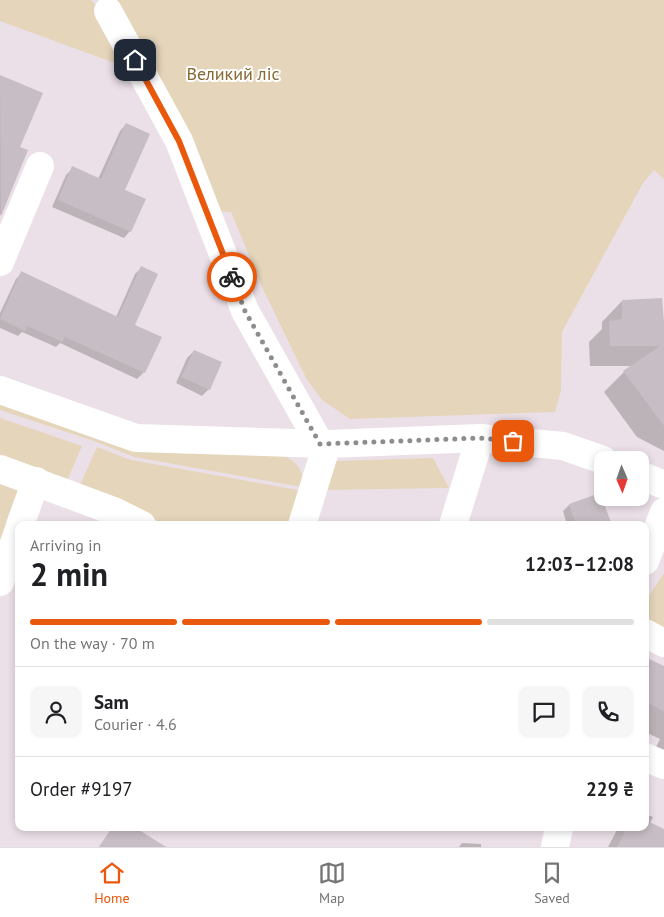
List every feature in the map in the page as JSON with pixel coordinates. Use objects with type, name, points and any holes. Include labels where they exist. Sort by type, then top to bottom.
[{"type":"street","points":[[108,11],[179,141],[245,311],[323,444],[303,521]]},
{"type":"street","points":[[0,262],[40,166]]},
{"type":"street","points":[[0,390],[136,438],[323,444],[480,438],[563,446],[594,457]]},
{"type":"street","points":[[454,521],[480,438]]},
{"type":"street","points":[[0,469],[116,512],[134,521]]},
{"type":"street","points":[[649,479],[664,485]]},
{"type":"street","points":[[21,521],[36,481]]},
{"type":"street","points":[[649,551],[664,512]]},
{"type":"street","points":[[0,582],[15,540]]},
{"type":"street","points":[[649,636],[664,643]]},
{"type":"street","points":[[649,759],[664,765]]},
{"type":"street","points":[[555,847],[558,831]]},
{"type":"green space","points":[[0,0],[91,0],[103,13],[131,69],[0,21]]},
{"type":"green space","name":"Великий ліс","points":[[107,0],[664,0],[664,179],[654,170],[643,183],[562,332],[561,391],[555,412],[350,419],[322,400],[306,378],[262,287],[231,212],[214,211]]},
{"type":"green space","points":[[0,399],[283,456],[293,461],[299,468],[303,482],[302,487],[134,457],[94,441],[0,410]]},
{"type":"green space","points":[[0,418],[82,446],[66,483],[35,472],[18,521],[15,521],[15,530],[0,573]]},
{"type":"green space","points":[[97,447],[131,460],[298,490],[290,521],[158,521],[120,503],[79,487]]},
{"type":"green space","points":[[433,458],[449,488],[323,490],[336,461]]},
{"type":"green space","points":[[664,573],[664,633],[649,626],[649,596]]},
{"type":"building","points":[[0,75],[43,93],[20,147],[28,150],[1,216]]},
{"type":"building","points":[[126,123],[150,134],[125,190],[146,199],[131,232],[58,200],[72,166],[101,179]]},
{"type":"building","points":[[141,266],[158,274],[135,325],[162,337],[145,373],[65,337],[63,342],[27,326],[25,331],[0,319],[21,271],[118,317]]},
{"type":"building","points":[[662,298],[664,322],[664,426],[623,371],[660,346],[610,346],[609,321],[622,319],[622,300]]},
{"type":"building","points":[[194,350],[222,362],[210,390],[181,377]]},
{"type":"building","points":[[594,495],[594,506],[605,506],[610,521],[575,521],[569,504]]},
{"type":"building","points":[[649,659],[664,666],[664,711],[649,704]]},
{"type":"building","points":[[649,822],[664,829],[664,847],[617,847],[625,831],[649,831]]},
{"type":"building","points":[[110,831],[141,831],[166,847],[99,847]]},
{"type":"way so far","points":[[232,277],[245,311],[320,444],[480,438],[513,441]]},
{"type":"route","points":[[135,60],[179,141],[232,277]]}]
